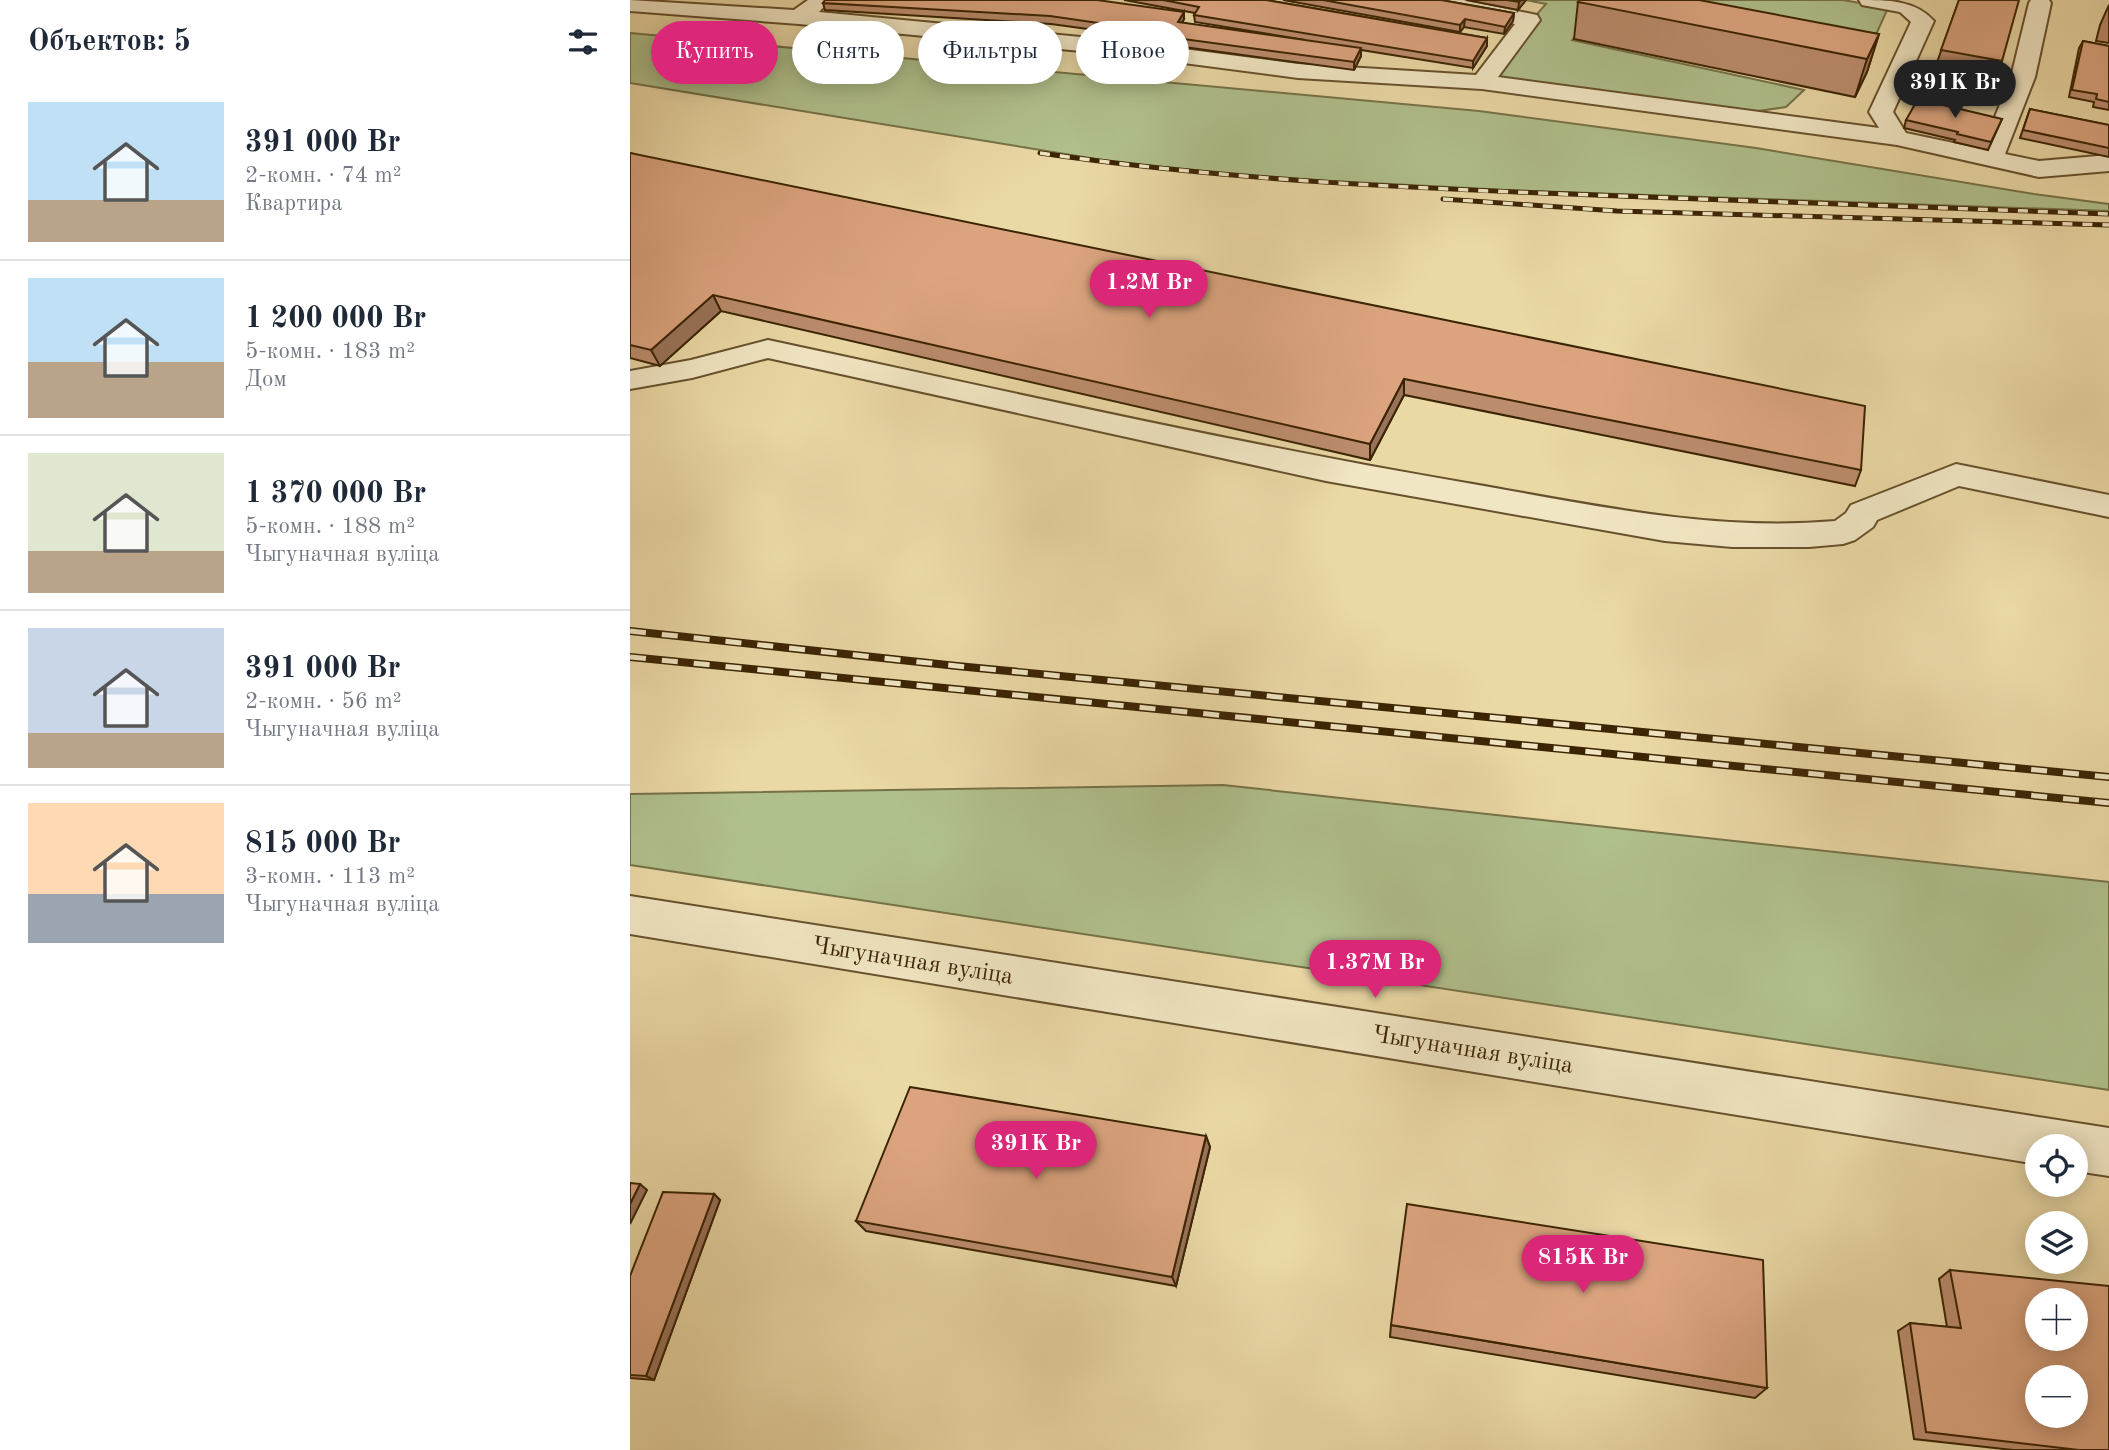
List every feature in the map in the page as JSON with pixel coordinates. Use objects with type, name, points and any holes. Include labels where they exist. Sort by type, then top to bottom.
[{"type":"street","points":[[799,18],[822,0]]},
{"type":"street","points":[[1432,0],[1528,10],[1513,45],[1482,82]]},
{"type":"street","points":[[1870,0],[1907,7],[1923,21],[1881,112],[1898,138]]},
{"type":"street","points":[[1991,158],[2024,77],[2040,3]]},
{"type":"street","points":[[630,5],[1122,48],[1298,71],[1482,82],[1898,138],[2039,169],[2109,163]]},
{"type":"street","points":[[1486,40],[1513,45]]},
{"type":"street","points":[[1878,56],[1904,61]]},
{"type":"street","points":[[630,380],[692,369],[768,349],[1326,470],[1665,529],[1732,535],[1843,532],[1861,519],[1863,513],[1956,475],[2109,506]]},
{"type":"street","name":"Чыгуначная вуліца","points":[[630,915],[2109,1152]]},
{"type":"green space","points":[[1526,0],[1603,0],[1572,40],[1804,90],[1786,107],[1731,115],[1480,78],[1546,4]]},
{"type":"green space","points":[[1618,0],[1843,0],[1888,8],[1869,50]]},
{"type":"green space","points":[[630,33],[651,35],[651,84],[778,84],[778,47],[792,48],[792,84],[904,84],[904,58],[918,59],[918,84],[1062,84],[1062,73],[1076,74],[1076,84],[1185,84],[1479,111],[1756,148],[2109,204],[2109,211],[1506,190],[1258,177],[1114,162],[630,83]]},
{"type":"green space","points":[[1223,785],[2109,882],[2109,1090],[630,865],[630,794]]},
{"type":"building","points":[[825,0],[1097,0],[1184,12],[1179,21],[1085,21],[1050,16],[823,3]]},
{"type":"building","points":[[1163,0],[1266,0],[1487,38],[1473,61],[1194,15],[1199,7]]},
{"type":"building","points":[[1323,0],[1441,0],[1514,13],[1505,27],[1465,19],[1460,25]]},
{"type":"building","points":[[1699,0],[1879,34],[1867,59],[1578,2]]},
{"type":"building","points":[[1959,0],[2019,0],[2002,61],[1941,50]]},
{"type":"building","points":[[1189,24],[1361,48],[1354,62],[1189,40]]},
{"type":"building","points":[[2083,41],[2109,46],[2109,102],[2096,99],[2097,94],[2072,90]]},
{"type":"building","points":[[1918,99],[2002,119],[1991,142],[1957,134],[1958,132],[1906,120]]},
{"type":"building","points":[[2030,109],[2109,125],[2109,148],[2023,130]]},
{"type":"building","points":[[630,153],[1865,406],[1861,470],[1404,379],[1370,444],[713,295],[651,350],[630,345]]},
{"type":"building","points":[[910,1087],[1206,1136],[1172,1277],[856,1221]]},
{"type":"building","points":[[630,1183],[640,1184],[630,1204]]},
{"type":"building","points":[[663,1192],[714,1194],[646,1376],[630,1375],[630,1276]]},
{"type":"building","points":[[1407,1204],[1763,1260],[1767,1388],[1391,1325]]},
{"type":"building","points":[[1950,1270],[2109,1286],[2109,1450],[2079,1450],[1926,1432],[1910,1323],[1961,1328]]},
{"type":"railway","points":[[1040,153],[1184,171],[1401,187],[2109,214]]},
{"type":"railway","points":[[1443,199],[1617,211],[2109,225]]},
{"type":"railway","points":[[630,631],[957,666],[2109,777]]},
{"type":"railway","points":[[630,657],[2109,803]]}]
